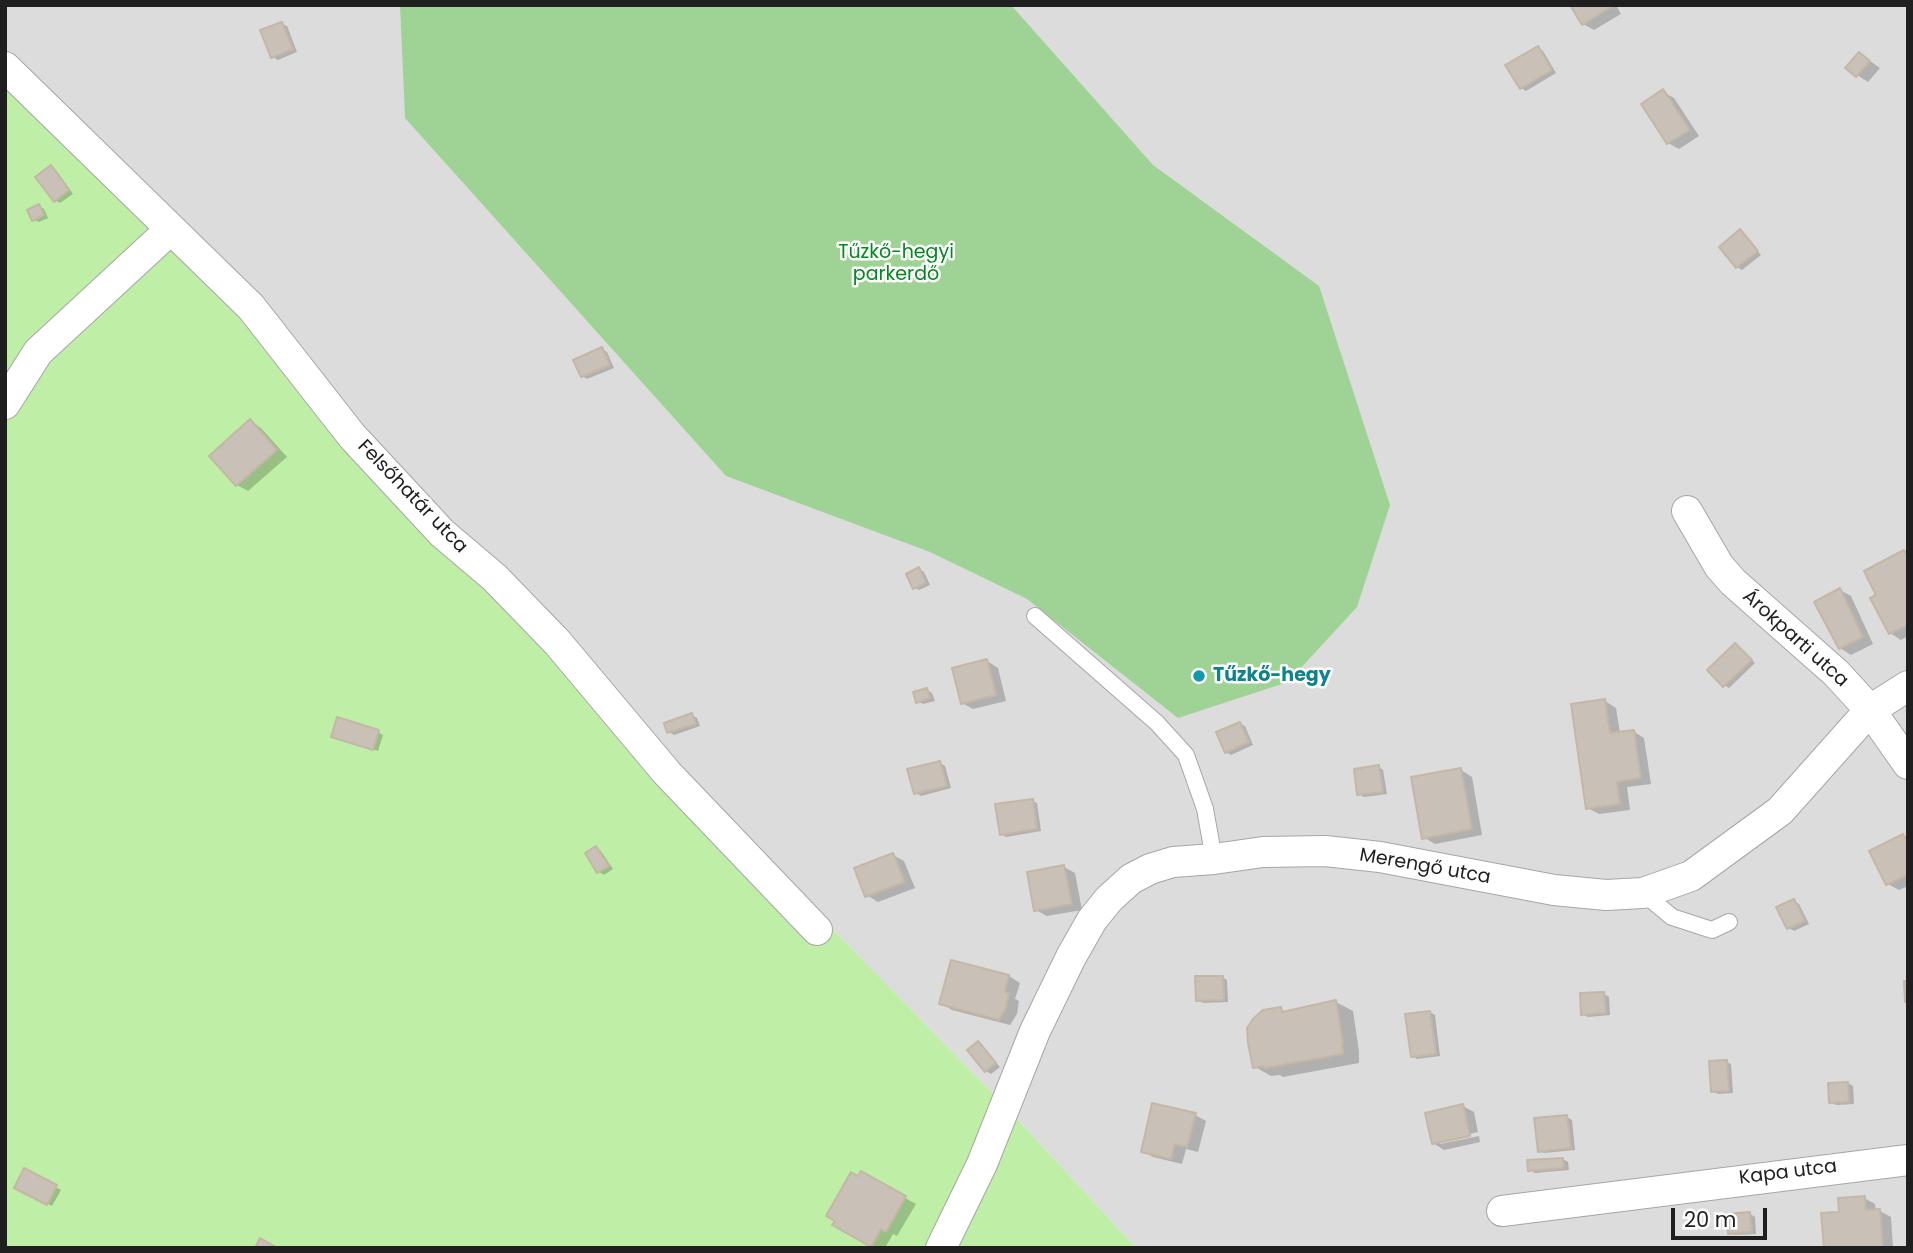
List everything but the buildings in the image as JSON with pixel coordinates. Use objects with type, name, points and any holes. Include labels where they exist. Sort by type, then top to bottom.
[{"type":"street","name":"Felsőhatár utca","points":[[5,67],[251,307],[352,436],[442,533],[495,578],[557,642],[667,773],[817,930]]},
{"type":"street","points":[[5,404],[38,352],[171,229]]},
{"type":"street","name":"Árokparti utca","points":[[1687,512],[1719,566],[1733,582],[1836,673],[1870,710],[1908,764]]},
{"type":"street","name":"Merengő utca","points":[[942,1248],[982,1164],[1034,1031],[1071,957],[1092,920],[1109,899],[1131,879],[1150,869],[1173,862],[1264,852],[1325,851],[1380,857],[1554,890],[1606,895],[1643,893],[1691,876],[1780,811],[1870,710],[1908,686]]},
{"type":"street","name":"Kapa utca","points":[[1502,1211],[1908,1160]]},
{"type":"lane","points":[[1035,616],[1157,723],[1186,755],[1205,809],[1214,859]]},
{"type":"lane","points":[[1643,893],[1672,917],[1712,930],[1729,922]]},
{"type":"shaded area","points":[[5,5],[1908,5],[1908,1248],[1136,1248],[1004,1105],[763,858],[5,66]]},
{"type":"green space","name":"Tűzkő-hegyi parkerdő","points":[[400,5],[1011,5],[1153,165],[1319,286],[1390,505],[1357,607],[1288,682],[1178,718],[1027,599],[930,552],[726,476],[405,118]]},
{"type":"green space","points":[[5,66],[763,858],[1004,1105],[1136,1248],[5,1248]]},
{"type":"place","name":"Tűzkő-hegy","points":[[1199,676]]}]
